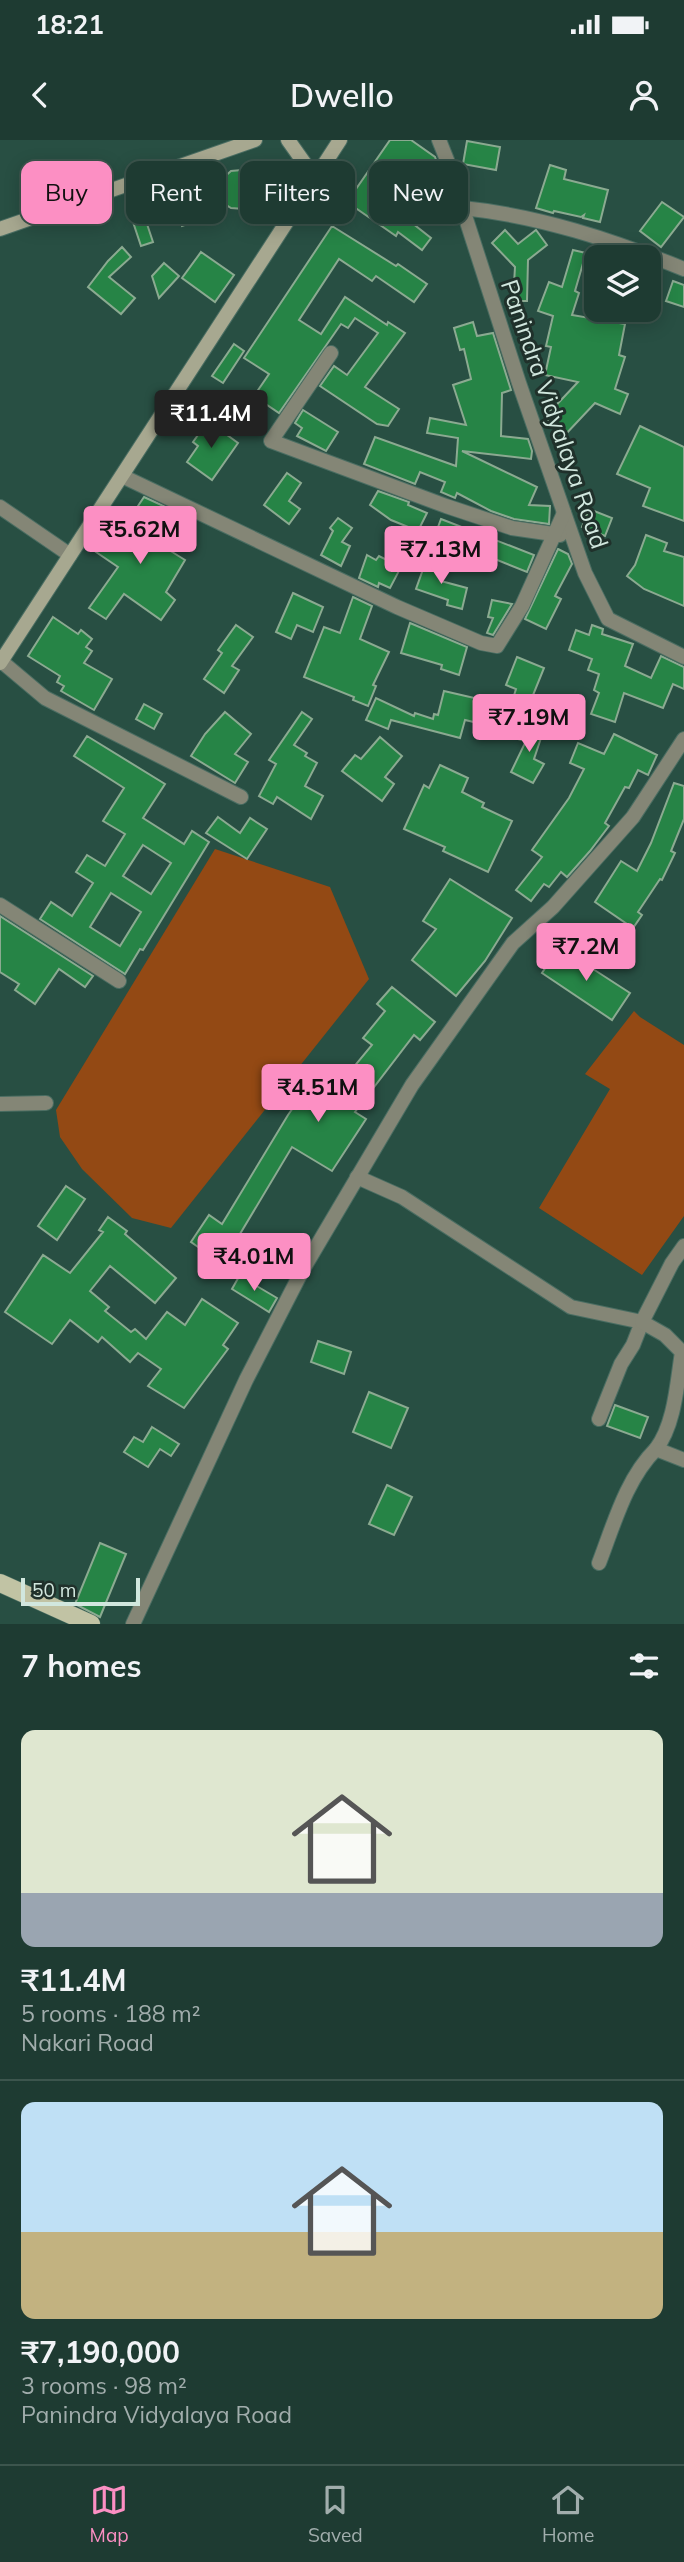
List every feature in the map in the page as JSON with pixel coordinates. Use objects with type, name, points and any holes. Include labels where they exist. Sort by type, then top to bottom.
[{"type":"main road","points":[[0,1583],[91,1624]]},
{"type":"street","points":[[0,229],[255,140]]},
{"type":"street","points":[[288,140],[303,161]]},
{"type":"street","points":[[326,161],[340,140]]},
{"type":"street","name":"Panindra Vidyalaya Road","points":[[439,140],[446,161]]},
{"type":"street","points":[[468,208],[495,211],[609,239],[684,269]]},
{"type":"street","points":[[241,797],[45,698],[1,662],[285,224]]},
{"type":"street","name":"Panindra Vidyalaya Road","points":[[468,224],[519,383],[585,573],[608,619],[684,657]]},
{"type":"street","points":[[331,353],[271,441],[512,528],[572,535]]},
{"type":"street","points":[[122,476],[397,607],[481,643],[497,646],[522,606],[564,513]]},
{"type":"street","points":[[0,507],[71,555]]},
{"type":"street","points":[[134,1624],[246,1380],[302,1271],[412,1085],[513,943],[553,907],[633,817],[684,739]]},
{"type":"street","points":[[0,905],[119,981]]},
{"type":"street","points":[[0,1104],[46,1103]]},
{"type":"street","points":[[357,1178],[402,1197],[571,1307],[642,1322],[665,1335],[682,1352],[664,1439],[641,1464],[599,1563]]},
{"type":"street","points":[[599,1419],[621,1364],[633,1345],[672,1263],[684,1246]]},
{"type":"street","points":[[656,1449],[684,1460]]},
{"type":"shaded area","points":[[215,849],[330,887],[369,979],[171,1228],[132,1218],[82,1169],[60,1137],[56,1110]]},
{"type":"shaded area","points":[[634,1011],[684,1045],[684,1216],[642,1275],[539,1208],[610,1089],[585,1074]]},
{"type":"building","points":[[390,140],[411,140],[435,157],[436,161],[375,161]]},
{"type":"building","points":[[467,141],[500,147],[496,170],[468,165],[468,161],[464,161]]},
{"type":"building","points":[[550,165],[566,170],[564,179],[608,190],[600,222],[583,218],[584,215],[581,217],[554,211],[553,213],[536,208]]},
{"type":"building","points":[[240,170],[240,209],[226,205],[226,175],[231,171]]},
{"type":"building","points":[[369,170],[369,217],[355,208],[355,190]]},
{"type":"building","points":[[662,202],[684,217],[661,247],[640,231]]},
{"type":"building","points":[[134,224],[147,224],[153,242],[141,246]]},
{"type":"building","points":[[379,224],[413,224],[431,238],[422,250],[398,232],[396,236]]},
{"type":"building","points":[[332,226],[427,284],[414,302],[376,276],[372,281],[339,259],[299,320],[321,334],[345,297],[387,325],[388,322],[405,333],[365,387],[399,409],[388,426],[377,424],[320,386],[334,366],[347,375],[378,333],[355,318],[348,328],[341,324],[279,413],[254,396],[269,374],[244,358]]},
{"type":"building","points":[[505,230],[518,244],[536,230],[547,245],[528,260],[527,301],[513,301],[515,267],[492,243]]},
{"type":"building","points":[[122,247],[131,257],[109,277],[135,298],[121,314],[88,287]]},
{"type":"building","points":[[573,250],[584,253],[575,291],[579,293],[572,315],[584,317],[584,322],[625,324],[619,355],[625,357],[615,389],[628,394],[620,414],[595,403],[564,436],[545,417],[578,382],[545,375],[551,347],[546,346],[553,316],[538,311],[549,282],[562,287]]},
{"type":"building","points":[[201,252],[234,275],[215,302],[182,278]]},
{"type":"building","points":[[164,263],[179,276],[159,298],[152,276]]},
{"type":"building","points":[[673,281],[684,285],[684,307],[666,301]]},
{"type":"building","points":[[473,322],[477,336],[493,333],[511,390],[502,393],[501,436],[528,439],[532,451],[531,459],[462,451],[537,487],[529,505],[550,506],[549,524],[514,519],[491,511],[457,493],[455,498],[441,492],[445,482],[420,472],[415,484],[364,464],[375,437],[456,466],[458,438],[427,433],[430,418],[466,425],[453,385],[471,379],[464,349],[460,350],[454,328]]},
{"type":"building","points":[[234,344],[244,351],[223,383],[212,376]]},
{"type":"building","points":[[303,410],[338,432],[326,451],[297,436],[302,428],[295,423]]},
{"type":"building","points":[[208,421],[238,443],[212,480],[187,462],[198,446],[193,442]]},
{"type":"building","points":[[640,426],[684,447],[684,521],[643,506],[650,488],[617,474]]},
{"type":"building","points":[[287,473],[301,483],[289,501],[300,509],[289,524],[264,505]]},
{"type":"building","points":[[378,491],[409,502],[408,505],[427,513],[418,531],[391,520],[370,505]]},
{"type":"building","points":[[144,497],[172,510],[153,540],[185,560],[166,592],[175,600],[161,620],[124,594],[106,619],[89,608],[118,567],[96,552],[114,527],[129,537],[146,512],[138,506]]},
{"type":"building","points":[[589,509],[612,518],[605,536],[582,527]]},
{"type":"building","points":[[338,518],[352,528],[342,542],[350,546],[341,566],[321,555],[333,531],[330,528]]},
{"type":"building","points":[[441,519],[534,555],[527,572],[485,555],[482,562],[434,538]]},
{"type":"building","points":[[646,535],[667,543],[664,551],[684,557],[684,606],[644,589],[627,576],[635,565]]},
{"type":"building","points":[[558,549],[568,554],[572,564],[555,596],[561,599],[546,629],[525,619]]},
{"type":"building","points":[[367,555],[376,560],[379,556],[401,567],[390,588],[379,583],[378,587],[359,578]]},
{"type":"building","points":[[426,561],[446,569],[441,581],[467,588],[462,609],[447,605],[448,600],[416,589]]},
{"type":"building","points":[[293,593],[323,607],[313,632],[297,625],[291,639],[276,632]]},
{"type":"building","points":[[353,597],[372,606],[360,639],[389,652],[373,685],[376,686],[368,706],[353,700],[354,697],[304,677],[324,627],[340,633]]},
{"type":"building","points":[[492,600],[512,604],[493,635],[487,633],[493,618],[488,617]]},
{"type":"building","points":[[53,617],[78,634],[81,630],[92,639],[86,647],[92,651],[84,663],[112,679],[94,710],[61,691],[64,686],[57,682],[60,676],[28,656]]},
{"type":"building","points":[[410,623],[467,647],[459,675],[441,669],[442,665],[401,653]]},
{"type":"building","points":[[236,625],[253,637],[232,666],[239,670],[224,693],[204,679],[222,653],[218,650]]},
{"type":"building","points":[[592,625],[603,629],[602,634],[633,644],[625,666],[651,678],[661,656],[684,667],[684,689],[673,684],[663,708],[624,693],[615,722],[591,714],[599,693],[594,690],[599,674],[588,670],[592,659],[569,650],[576,630],[589,635]]},
{"type":"building","points":[[517,657],[544,668],[527,710],[511,705],[516,689],[506,685]]},
{"type":"building","points":[[444,691],[483,700],[478,723],[465,720],[460,738],[391,720],[388,729],[366,720],[376,698],[414,716],[415,713],[433,719],[434,714],[438,715]]},
{"type":"building","points":[[144,704],[162,714],[154,729],[136,719]]},
{"type":"building","points":[[225,712],[251,734],[235,754],[248,762],[235,783],[191,756],[205,734]]},
{"type":"building","points":[[302,712],[312,719],[294,745],[317,763],[305,786],[323,796],[311,819],[277,797],[273,804],[259,796],[276,764],[269,760]]},
{"type":"building","points":[[523,723],[544,729],[534,759],[544,764],[533,783],[511,772],[526,741],[518,739]]},
{"type":"building","points":[[614,734],[657,755],[648,775],[638,770],[605,823],[609,826],[590,851],[567,877],[561,872],[549,887],[544,884],[531,901],[516,890],[542,857],[532,850],[569,798],[584,769],[570,763],[578,743],[604,754]]},
{"type":"building","points":[[87,736],[165,784],[143,818],[184,844],[192,831],[209,842],[143,950],[140,949],[125,974],[40,919],[51,902],[72,916],[93,883],[76,872],[87,855],[105,866],[125,834],[103,821],[124,788],[74,756]],"holes":[[[143,845],[171,863],[151,894],[123,876]],[[111,893],[141,912],[120,946],[90,927]]]},
{"type":"building","points":[[380,737],[402,756],[385,777],[394,784],[382,801],[342,771],[355,755],[361,759]]},
{"type":"building","points":[[440,765],[468,778],[462,792],[484,803],[482,807],[512,821],[488,872],[443,851],[445,847],[404,829],[424,785],[429,788]]},
{"type":"building","points":[[674,783],[684,786],[684,819],[671,851],[675,853],[662,880],[660,879],[638,912],[642,915],[633,928],[595,902],[621,861],[637,871]]},
{"type":"building","points":[[218,817],[240,833],[250,818],[267,829],[247,859],[206,833]]},
{"type":"building","points":[[450,879],[512,918],[485,961],[456,996],[412,960],[436,929],[423,921]]},
{"type":"building","points":[[0,916],[93,976],[85,987],[59,969],[35,1004],[15,990],[19,984],[0,972]]},
{"type":"building","points":[[559,947],[630,993],[612,1020],[542,973]]},
{"type":"building","points":[[392,987],[435,1022],[420,1040],[414,1035],[355,1112],[366,1119],[332,1171],[292,1147],[240,1234],[260,1246],[244,1271],[217,1253],[214,1258],[191,1242],[209,1215],[222,1224],[288,1115],[319,1071],[339,1085],[372,1045],[363,1038],[385,1011],[377,1004]]},
{"type":"building","points":[[66,1186],[85,1199],[57,1240],[38,1226]]},
{"type":"building","points":[[108,1217],[127,1231],[125,1234],[176,1278],[155,1303],[110,1266],[90,1291],[109,1307],[105,1311],[131,1332],[135,1329],[146,1339],[167,1312],[185,1325],[202,1299],[238,1323],[223,1345],[228,1349],[184,1408],[148,1386],[161,1369],[138,1353],[130,1362],[102,1337],[98,1342],[70,1320],[52,1344],[5,1312],[43,1255],[70,1273],[103,1232],[99,1230]]},
{"type":"building","points":[[241,1273],[277,1298],[269,1312],[232,1289]]},
{"type":"building","points":[[318,1341],[351,1352],[344,1374],[311,1362]]},
{"type":"building","points":[[369,1392],[408,1408],[391,1448],[353,1432]]},
{"type":"building","points":[[615,1405],[648,1417],[640,1438],[607,1426]]},
{"type":"building","points":[[152,1427],[179,1444],[171,1456],[160,1449],[148,1467],[124,1452],[134,1437],[143,1442]]},
{"type":"building","points":[[387,1485],[412,1497],[394,1535],[369,1524]]},
{"type":"building","points":[[100,1543],[126,1554],[100,1617],[75,1604]]}]
